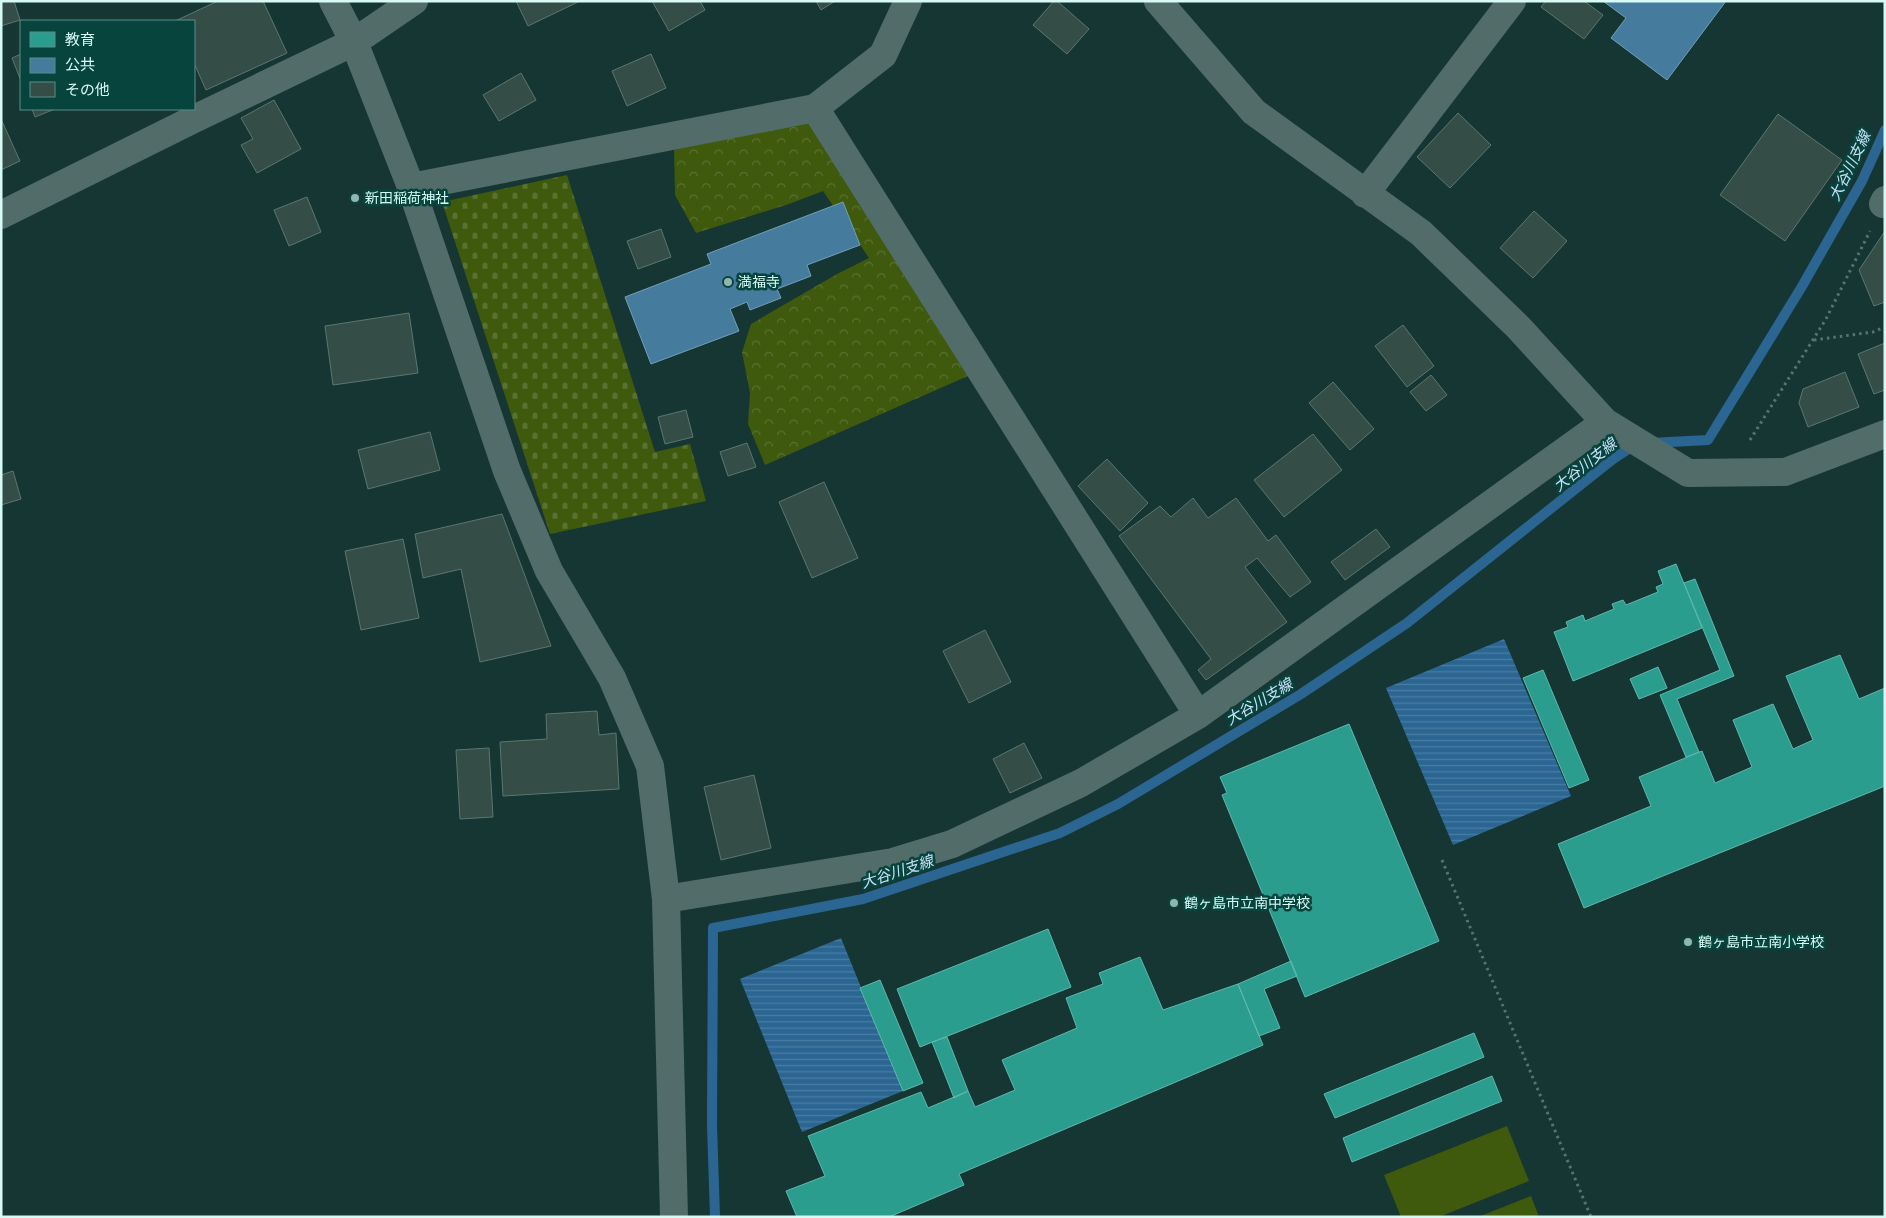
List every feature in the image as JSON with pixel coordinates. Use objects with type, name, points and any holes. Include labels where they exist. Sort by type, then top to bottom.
[{"type":"street","points":[[333,1],[354,42],[411,187],[507,471],[549,571],[612,678],[650,766],[666,899],[674,1217]]},
{"type":"street","points":[[1,215],[354,42],[414,1]]},
{"type":"street","points":[[411,187],[814,108],[883,55],[908,1]]},
{"type":"street","points":[[1158,1],[1254,112],[1428,240],[1520,328],[1605,422],[1688,472],[1785,472],[1885,434]]},
{"type":"street","points":[[1365,194],[1512,1]]},
{"type":"street","points":[[814,108],[1198,715]]},
{"type":"street","points":[[666,899],[893,862],[952,844],[1081,783],[1198,715],[1605,422]]},
{"type":"path","points":[[1729,472],[1814,340],[1884,202]]},
{"type":"path","points":[[1814,340],[1873,332],[1885,326]]},
{"type":"path","points":[[1442,860],[1591,1217]]},
{"type":"green space","points":[[813,120],[968,376],[765,465],[748,424],[750,393],[742,352],[751,324],[837,274],[869,258],[823,191],[789,204],[696,233],[675,195],[674,148]]},
{"type":"green space","points":[[567,175],[655,452],[690,444],[706,501],[550,534],[442,202]]},
{"type":"green space","points":[[1507,1126],[1529,1181],[1439,1217],[1401,1217],[1384,1175]]},
{"type":"green space","points":[[1531,1196],[1539,1217],[1478,1217]]},
{"type":"water","points":[[1504,639],[1571,796],[1453,845],[1386,688]]},
{"type":"water","points":[[841,938],[903,1091],[802,1132],[740,979]]},
{"type":"building: 教育","points":[[1676,564],[1702,628],[1573,681],[1554,632],[1568,627],[1566,622],[1583,615],[1585,621],[1614,609],[1612,604],[1623,600],[1626,605],[1658,592],[1656,587],[1663,584],[1658,571]]},
{"type":"building: 教育","points":[[1695,579],[1734,676],[1677,699],[1699,752],[1686,757],[1660,695],[1720,670],[1684,583]]},
{"type":"building: 教育","points":[[1840,655],[1859,699],[1885,688],[1885,786],[1584,908],[1558,844],[1651,806],[1639,777],[1702,751],[1715,783],[1752,767],[1733,720],[1773,704],[1793,749],[1813,740],[1786,676]]},
{"type":"building: 教育","points":[[1658,667],[1667,688],[1639,699],[1630,679]]},
{"type":"building: 教育","points":[[1543,670],[1589,780],[1569,788],[1523,678]]},
{"type":"building: 教育","points":[[1349,724],[1439,941],[1305,997],[1222,795],[1227,793],[1220,777]]},
{"type":"building: 教育","points":[[1048,929],[1071,987],[920,1047],[897,989]]},
{"type":"building: 教育","points":[[1140,957],[1163,1010],[1238,984],[1263,1045],[959,1174],[964,1185],[889,1217],[797,1217],[786,1191],[825,1176],[808,1136],[921,1092],[928,1108],[968,1091],[975,1107],[1015,1090],[1002,1060],[1077,1028],[1066,998],[1103,984],[1099,973]]},
{"type":"building: 教育","points":[[1291,961],[1297,976],[1264,989],[1280,1028],[1259,1036],[1238,984]]},
{"type":"building: 教育","points":[[880,980],[923,1083],[903,1091],[860,988]]},
{"type":"building: 教育","points":[[1474,1033],[1484,1057],[1335,1118],[1324,1094]]},
{"type":"building: 教育","points":[[947,1037],[968,1091],[954,1098],[932,1042]]},
{"type":"building: 教育","points":[[1492,1076],[1502,1101],[1352,1162],[1343,1138]]},
{"type":"building: 公共","points":[[1603,1],[1726,1],[1667,80],[1611,38],[1626,18]]},
{"type":"building: 公共","name":"満福寺","points":[[843,202],[860,245],[807,265],[811,276],[777,289],[781,298],[750,310],[747,302],[730,309],[739,331],[651,364],[625,297],[711,264],[707,254]]},
{"type":"building: その他","points":[[1,1],[14,1],[20,20],[1,26]]},
{"type":"building: その他","points":[[218,1],[263,1],[287,53],[206,90],[195,65],[195,20],[177,20]]},
{"type":"building: その他","points":[[516,1],[580,1],[528,26]]},
{"type":"building: その他","points":[[652,1],[700,1],[705,10],[669,31]]},
{"type":"building: その他","points":[[816,1],[835,1],[821,10]]},
{"type":"building: その他","points":[[1054,1],[1057,1],[1089,29],[1067,54],[1033,25]]},
{"type":"building: その他","points":[[1546,1],[1584,1],[1603,15],[1584,39],[1541,7]]},
{"type":"building: その他","points":[[20,54],[20,78],[12,58]]},
{"type":"building: その他","points":[[651,54],[666,88],[627,106],[612,71]]},
{"type":"building: その他","points":[[521,73],[536,100],[499,121],[483,95]]},
{"type":"building: その他","points":[[274,100],[301,149],[257,173],[241,145],[253,139],[241,118]]},
{"type":"building: その他","points":[[32,110],[52,110],[35,117]]},
{"type":"building: その他","points":[[1458,113],[1491,145],[1450,188],[1417,157]]},
{"type":"building: その他","points":[[1778,114],[1842,160],[1785,241],[1720,195]]},
{"type":"building: その他","points":[[1,119],[20,161],[1,170]]},
{"type":"building: その他","points":[[307,197],[321,232],[289,246],[274,210]]},
{"type":"building: その他","points":[[1534,211],[1567,241],[1533,278],[1500,248]]},
{"type":"building: その他","points":[[661,229],[671,257],[638,269],[627,241]]},
{"type":"building: その他","points":[[1885,231],[1885,302],[1874,306],[1859,270]]},
{"type":"building: その他","points":[[409,313],[418,373],[333,385],[325,326]]},
{"type":"building: その他","points":[[1403,325],[1434,366],[1407,387],[1375,346]]},
{"type":"building: その他","points":[[1885,343],[1885,390],[1874,394],[1858,354]]},
{"type":"building: その他","points":[[1845,372],[1859,407],[1808,427],[1799,403],[1803,389]]},
{"type":"building: その他","points":[[1431,375],[1447,395],[1426,411],[1410,392]]},
{"type":"building: その他","points":[[1333,382],[1374,429],[1350,450],[1309,403]]},
{"type":"building: その他","points":[[686,410],[693,437],[665,444],[658,417]]},
{"type":"building: その他","points":[[430,432],[440,470],[368,489],[358,450]]},
{"type":"building: その他","points":[[1313,434],[1342,470],[1284,517],[1254,480]]},
{"type":"building: その他","points":[[747,443],[756,467],[728,476],[720,452]]},
{"type":"building: その他","points":[[1107,459],[1148,503],[1120,531],[1078,486]]},
{"type":"building: その他","points":[[13,471],[21,499],[1,505],[1,475]]},
{"type":"building: その他","points":[[824,482],[858,558],[812,578],[779,502]]},
{"type":"building: その他","points":[[1193,498],[1208,518],[1236,498],[1268,541],[1276,535],[1311,582],[1290,597],[1257,558],[1245,567],[1287,622],[1206,680],[1198,670],[1211,659],[1119,536],[1160,506],[1171,517]]},
{"type":"building: その他","points":[[502,514],[551,646],[480,662],[461,569],[423,578],[415,534]]},
{"type":"building: その他","points":[[1376,529],[1390,547],[1345,580],[1331,562]]},
{"type":"building: その他","points":[[403,539],[419,618],[361,630],[345,551]]},
{"type":"building: その他","points":[[985,630],[1011,682],[969,703],[943,651]]},
{"type":"building: その他","points":[[597,711],[599,735],[616,733],[619,789],[503,796],[500,742],[547,739],[546,714]]},
{"type":"building: その他","points":[[1024,743],[1042,778],[1010,793],[993,759]]},
{"type":"building: その他","points":[[489,748],[493,817],[460,819],[456,750]]},
{"type":"building: その他","points":[[754,775],[771,848],[721,860],[704,787]]},
{"type":"waterway","name":"大谷川支線","points":[[1650,443],[1708,440],[1801,288],[1862,181],[1885,130]]},
{"type":"waterway","name":"大谷川支線","points":[[715,1217],[712,1125],[713,928],[863,899],[1060,833],[1118,804],[1301,694],[1407,623],[1613,459],[1636,444]]},
{"type":"place","name":"新田稲荷神社","points":[[355,198]]},
{"type":"place","name":"満福寺","points":[[728,282]]},
{"type":"place","name":"鶴ヶ島市立南中学校","points":[[1174,903]]},
{"type":"place","name":"鶴ヶ島市立南小学校","points":[[1688,942]]}]
